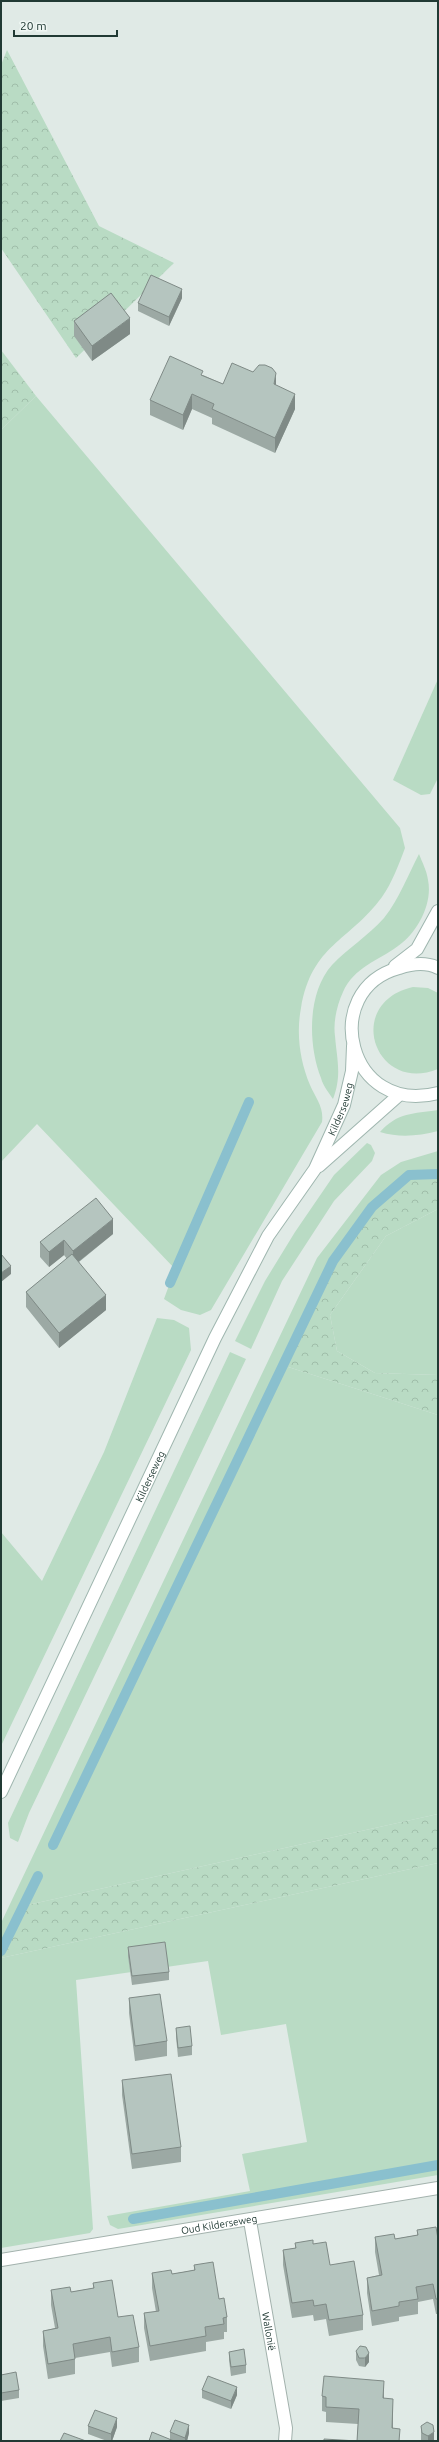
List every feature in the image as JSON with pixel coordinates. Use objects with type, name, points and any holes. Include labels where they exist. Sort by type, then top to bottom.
[{"type":"street","points":[[438,911],[417,949],[371,983],[358,1002],[351,1023],[353,1046],[362,1067],[377,1084],[399,1095],[423,1097],[438,1093]]},
{"type":"street","points":[[390,970],[412,964],[438,968]]},
{"type":"street","name":"Kilderseweg","points":[[1,1792],[215,1338],[268,1236],[315,1169],[344,1105],[352,1071],[353,1046]]},
{"type":"street","name":"Kilderseweg","points":[[315,1169],[399,1095]]},
{"type":"street","name":"Oud Kilderseweg","points":[[1,2260],[250,2221],[438,2188]]},
{"type":"street","name":"Wallonië","points":[[250,2221],[286,2428],[285,2441]]},
{"type":"green space","points":[[7,50],[99,226],[174,263],[76,358],[1,248],[1,65]]},
{"type":"green space","points":[[1,350],[36,396],[1,430]]},
{"type":"green space","points":[[36,396],[400,828],[405,848],[386,892],[357,924],[333,945],[314,970],[306,987],[301,1008],[299,1028],[301,1057],[310,1085],[321,1107],[322,1122],[211,1310],[200,1315],[181,1310],[164,1299],[175,1269],[37,1124],[1,1162],[1,430]]},
{"type":"green space","points":[[438,679],[438,778],[430,794],[421,795],[393,780]]},
{"type":"green space","points":[[419,854],[427,873],[429,889],[426,908],[422,917],[411,934],[398,946],[367,965],[353,976],[343,992],[339,1002],[335,1025],[338,1075],[333,1099],[322,1081],[314,1050],[312,1020],[318,990],[332,965],[384,918],[399,895]]},
{"type":"green space","points":[[413,987],[428,988],[438,993],[438,1069],[416,1074],[398,1069],[384,1059],[376,1044],[374,1027],[379,1010],[391,996]]},
{"type":"green space","points":[[438,1110],[438,1131],[409,1136],[380,1132],[387,1125],[400,1117],[413,1113]]},
{"type":"green space","points":[[367,1143],[371,1145],[375,1153],[372,1161],[334,1201],[282,1281],[251,1349],[235,1341],[265,1281],[295,1232],[334,1175]]},
{"type":"green space","points":[[438,1151],[438,1174],[409,1175],[372,1207],[333,1261],[282,1365],[438,1415],[438,1814],[23,1906],[1,1951],[1,1923],[317,1258],[381,1175],[401,1162]]},
{"type":"green space","points":[[438,1174],[438,1209],[386,1236],[330,1315],[337,1351],[375,1373],[438,1375],[438,1415],[282,1365],[333,1261],[372,1207],[409,1175]]},
{"type":"green space","points":[[438,1209],[438,1375],[375,1373],[337,1351],[330,1315],[386,1236]]},
{"type":"green space","points":[[157,1318],[174,1320],[189,1328],[191,1350],[1,1746],[1,1532],[42,1581],[104,1452]]},
{"type":"green space","points":[[230,1352],[246,1359],[29,1813],[18,1842],[10,1838],[8,1823]]},
{"type":"green space","points":[[438,1814],[438,1863],[1,1958],[1,1951],[23,1906]]},
{"type":"green space","points":[[438,1863],[438,2175],[118,2229],[110,2225],[107,2216],[250,2191],[242,2154],[307,2142],[286,2024],[221,2035],[208,1961],[76,1980],[93,2229],[90,2233],[1,2248],[1,1958]]},
{"type":"building","points":[[151,275],[182,289],[169,317],[138,303]]},
{"type":"building","points":[[111,293],[130,318],[92,346],[74,321]]},
{"type":"building","points":[[170,356],[203,371],[201,375],[223,384],[232,363],[253,372],[259,365],[265,365],[272,368],[276,373],[274,384],[295,394],[275,438],[212,409],[214,404],[192,394],[183,415],[150,400]]},
{"type":"building","points":[[96,1198],[113,1219],[73,1251],[64,1240],[49,1252],[40,1242]]},
{"type":"building","points":[[1,1254],[11,1266],[1,1273]]},
{"type":"building","points":[[72,1254],[106,1295],[59,1333],[26,1292]]},
{"type":"building","points":[[165,1942],[169,1972],[132,1976],[128,1947]]},
{"type":"building","points":[[160,1994],[167,2041],[135,2046],[129,1998]]},
{"type":"building","points":[[190,2026],[192,2046],[178,2048],[176,2028]]},
{"type":"building","points":[[171,2074],[181,2147],[132,2154],[122,2080]]},
{"type":"building","points":[[436,2227],[438,2239],[438,2299],[436,2299],[433,2284],[416,2287],[418,2299],[399,2302],[399,2306],[372,2311],[367,2278],[382,2275],[375,2237],[394,2234],[395,2239],[418,2235],[417,2230]]},
{"type":"building","points":[[313,2240],[313,2244],[326,2242],[330,2265],[354,2261],[363,2315],[329,2320],[326,2304],[314,2306],[313,2300],[292,2303],[283,2250],[296,2248],[295,2243]]},
{"type":"building","points":[[213,2262],[219,2299],[224,2298],[227,2317],[223,2318],[224,2324],[205,2327],[206,2336],[150,2346],[144,2313],[159,2311],[152,2273],[171,2270],[172,2274],[184,2272],[195,2270],[194,2265]]},
{"type":"building","points":[[112,2280],[118,2317],[133,2315],[139,2347],[112,2352],[110,2337],[73,2344],[75,2359],[48,2364],[43,2331],[58,2328],[51,2290],[70,2287],[71,2292],[94,2288],[93,2283]]},
{"type":"building","points":[[360,2346],[366,2347],[369,2353],[365,2358],[359,2358],[356,2351]]},
{"type":"building","points":[[244,2349],[246,2365],[231,2367],[229,2352]]},
{"type":"building","points":[[16,2372],[19,2390],[1,2393],[1,2375]]},
{"type":"building","points":[[208,2376],[237,2387],[231,2401],[202,2390]]},
{"type":"building","points":[[324,2376],[384,2381],[383,2398],[393,2399],[392,2428],[400,2429],[399,2441],[357,2441],[359,2409],[326,2407],[326,2397],[322,2396]]},
{"type":"building","points":[[95,2410],[117,2418],[111,2434],[88,2426]]},
{"type":"building","points":[[175,2420],[189,2425],[185,2438],[170,2432]]},
{"type":"building","points":[[427,2422],[433,2425],[434,2432],[428,2436],[422,2433],[421,2426]]},
{"type":"building","points":[[152,2432],[174,2441],[149,2441]]},
{"type":"building","points":[[64,2433],[86,2441],[60,2441]]},
{"type":"building","points":[[324,2439],[357,2441],[324,2441]]},
{"type":"waterway","points":[[170,1283],[249,1102]]},
{"type":"waterway","points":[[53,1845],[333,1261],[372,1207],[409,1175],[438,1174]]},
{"type":"waterway","points":[[1,1951],[38,1876]]},
{"type":"waterway","points":[[133,2219],[438,2165]]}]
